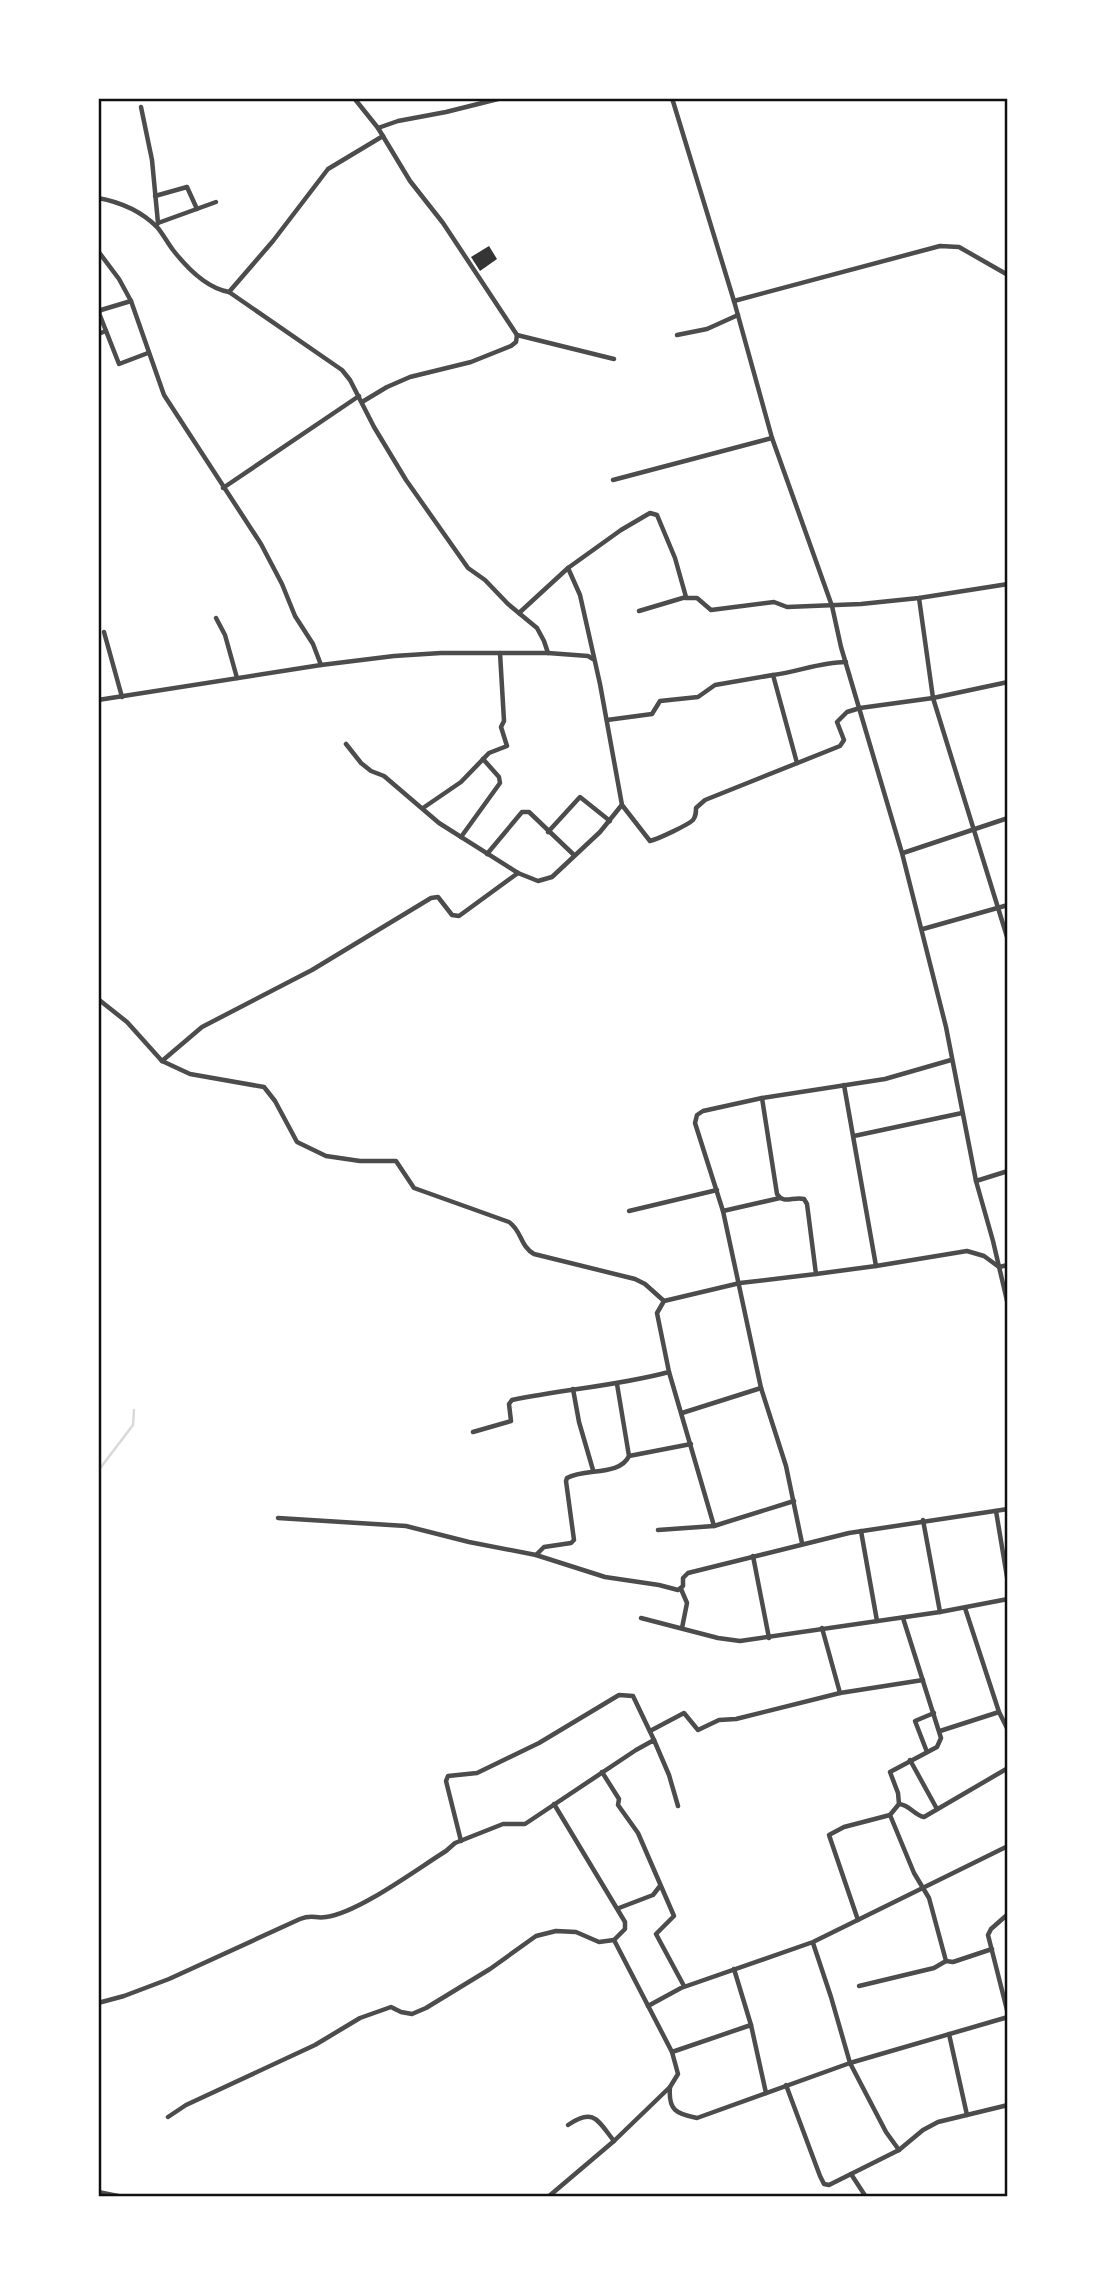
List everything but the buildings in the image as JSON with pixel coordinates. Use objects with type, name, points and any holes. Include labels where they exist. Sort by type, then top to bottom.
[{"type":"street","points":[[354,98],[378,128],[410,181],[443,223],[517,335],[516,342],[511,346],[471,362],[410,377],[362,402]]},
{"type":"street","points":[[378,128],[398,121],[502,98]]},
{"type":"street","points":[[673,98],[772,438],[832,606],[902,853],[946,1027],[976,1181],[1008,1305]]},
{"type":"street","points":[[141,107],[152,160],[157,224]]},
{"type":"street","points":[[229,292],[273,241],[328,169],[383,136]]},
{"type":"street","points":[[155,196],[187,187],[197,209]]},
{"type":"street","points":[[98,198],[119,201],[157,224],[173,250],[192,271],[216,290],[229,292],[342,370],[351,380],[406,480],[468,568],[537,628],[548,653]]},
{"type":"street","points":[[157,224],[216,202]]},
{"type":"street","points":[[734,301],[940,246],[959,247],[1008,275]]},
{"type":"street","points":[[98,251],[119,279],[131,301],[164,396],[274,566],[295,616],[313,644],[321,665]]},
{"type":"street","points":[[131,301],[99,311],[119,364],[148,353]]},
{"type":"street","points":[[677,335],[707,329],[738,315]]},
{"type":"street","points":[[98,334],[106,331]]},
{"type":"street","points":[[517,335],[614,359]]},
{"type":"street","points":[[223,488],[359,396]]},
{"type":"street","points":[[613,480],[772,438]]},
{"type":"street","points":[[519,612],[568,568],[621,530],[653,512],[657,514],[675,558],[685,598]]},
{"type":"street","points":[[568,568],[580,595],[622,805],[650,841],[691,822],[696,816],[696,808],[705,800],[840,746],[844,740],[837,722],[847,712],[1008,682]]},
{"type":"street","points":[[639,611],[685,598],[697,598],[711,610],[774,602],[787,607],[832,606],[919,598],[1008,584],[1008,620]]},
{"type":"street","points":[[919,598],[933,698],[1008,940]]},
{"type":"street","points":[[216,618],[225,635],[237,678]]},
{"type":"street","points":[[104,632],[122,697]]},
{"type":"street","points":[[98,700],[321,665],[441,653],[548,653],[588,656],[593,659]]},
{"type":"street","points":[[423,808],[461,782],[492,752],[508,746],[501,727],[504,721],[500,653]]},
{"type":"street","points":[[607,720],[652,714],[660,701],[698,697],[715,685],[793,672],[814,665],[846,662]]},
{"type":"street","points":[[773,674],[797,763]]},
{"type":"street","points":[[346,744],[361,763],[384,776],[439,823],[518,873],[538,881],[546,880],[574,855],[610,821],[622,805]]},
{"type":"street","points":[[460,837],[500,783],[499,777],[483,759]]},
{"type":"street","points":[[548,832],[580,797],[610,821]]},
{"type":"street","points":[[487,854],[522,812],[529,812],[574,855]]},
{"type":"street","points":[[902,853],[1008,818]]},
{"type":"street","points":[[162,1061],[202,1027],[312,970],[430,898],[438,897],[452,915],[459,916],[518,873]]},
{"type":"street","points":[[923,929],[1008,905]]},
{"type":"street","points":[[98,999],[127,1022],[162,1061],[190,1074],[264,1087],[275,1101],[297,1142],[326,1156],[360,1161],[396,1161],[414,1188],[509,1222],[519,1231],[524,1246],[534,1254],[635,1279],[664,1301]]},
{"type":"street","points":[[803,1543],[779,1440],[761,1388],[723,1211],[695,1123],[697,1115],[703,1111],[762,1098],[905,1074],[951,1060]]},
{"type":"street","points":[[844,1085],[876,1266]]},
{"type":"street","points":[[762,1098],[777,1194],[780,1198]]},
{"type":"street","points":[[854,1136],[962,1113]]},
{"type":"street","points":[[976,1181],[1008,1171]]},
{"type":"street","points":[[629,1211],[717,1190]]},
{"type":"street","points":[[723,1211],[780,1198],[804,1199],[816,1274]]},
{"type":"street","points":[[714,1526],[669,1372],[657,1313],[664,1301],[740,1283],[876,1266],[967,1251],[984,1256],[999,1267],[1008,1265]]},
{"type":"street","points":[[473,1432],[511,1422],[509,1404],[512,1400],[573,1388],[617,1384],[669,1372]]},
{"type":"street","points":[[536,1555],[544,1547],[573,1541],[565,1481],[570,1476],[593,1470],[621,1467],[629,1455],[617,1384]]},
{"type":"street","points":[[573,1388],[579,1422],[593,1470]]},
{"type":"street","points":[[682,1413],[761,1388]]},
{"type":"street","points":[[629,1455],[691,1444]]},
{"type":"street","points":[[658,1530],[714,1526],[794,1502]]},
{"type":"street","points":[[682,1628],[687,1604],[681,1589],[683,1578],[688,1573],[861,1531],[1008,1509]]},
{"type":"street","points":[[996,1511],[1008,1583]]},
{"type":"street","points":[[278,1517],[406,1526],[536,1555],[605,1577],[681,1589]]},
{"type":"street","points":[[923,1520],[940,1612]]},
{"type":"street","points":[[861,1531],[877,1621]]},
{"type":"street","points":[[753,1556],[769,1638]]},
{"type":"street","points":[[641,1618],[740,1641],[903,1618],[1008,1599]]},
{"type":"street","points":[[965,1608],[999,1712],[1008,1730]]},
{"type":"street","points":[[858,1920],[829,1835],[844,1827],[890,1815],[899,1804],[890,1772],[940,1743],[940,1731],[903,1618]]},
{"type":"street","points":[[822,1628],[839,1693]]},
{"type":"street","points":[[650,1731],[684,1713],[698,1730],[719,1720],[736,1719],[839,1693],[923,1680]]},
{"type":"street","points":[[461,1841],[446,1781],[448,1776],[477,1773],[539,1743],[619,1695],[633,1696],[669,1775],[678,1806]]},
{"type":"street","points":[[940,1731],[999,1712]]},
{"type":"street","points":[[927,1752],[915,1721],[934,1713]]},
{"type":"street","points":[[98,2003],[169,1979],[312,1914],[324,1918],[373,1898],[461,1841],[503,1824],[526,1824],[654,1740]]},
{"type":"street","points":[[910,1760],[937,1809]]},
{"type":"street","points":[[899,1804],[909,1806],[921,1816],[1008,1768]]},
{"type":"street","points":[[602,1772],[619,1799],[618,1805],[638,1832],[674,1916],[672,1921],[656,1931],[656,1934],[684,1986]]},
{"type":"street","points":[[168,2117],[186,2105],[315,2045],[360,2018],[391,2007],[412,2014],[426,2008],[490,1969],[536,1936],[556,1931],[576,1932],[598,1942],[614,1940],[625,1929],[619,1908],[554,1804]]},
{"type":"street","points":[[890,1815],[914,1873],[934,1912],[947,1961]]},
{"type":"street","points":[[648,2006],[684,1986],[813,1942],[1008,1846]]},
{"type":"street","points":[[619,1908],[653,1895],[661,1885]]},
{"type":"street","points":[[670,2087],[669,2098],[679,2115],[697,2118],[850,2063],[1008,2015],[988,1935],[991,1928],[1008,1914]]},
{"type":"street","points":[[548,2197],[614,2141],[670,2087],[678,2074],[672,2052],[614,1940]]},
{"type":"street","points":[[813,1942],[850,2063],[886,2132],[899,2150]]},
{"type":"street","points":[[859,1986],[934,1968],[947,1961],[953,1962],[992,1949]]},
{"type":"street","points":[[734,1969],[751,2025],[765,2093]]},
{"type":"street","points":[[672,2052],[751,2025]]},
{"type":"street","points":[[948,2034],[967,2115]]},
{"type":"street","points":[[786,2085],[824,2184],[829,2185],[899,2150],[923,2130],[938,2122],[1008,2105]]},
{"type":"street","points":[[568,2125],[579,2117],[594,2117],[614,2141]]},
{"type":"street","points":[[851,2174],[866,2197]]},
{"type":"street","points":[[98,2192],[123,2197]]},
{"type":"waterway","points":[[98,1471],[133,1425],[134,1410]]}]
